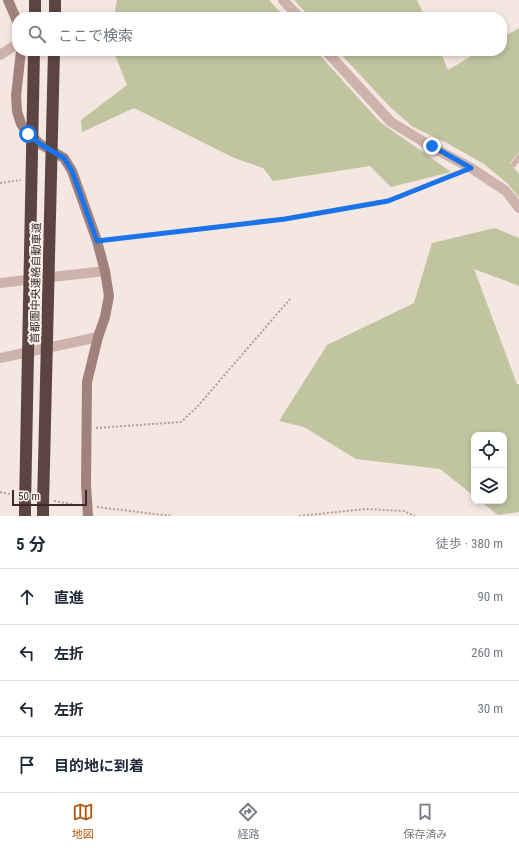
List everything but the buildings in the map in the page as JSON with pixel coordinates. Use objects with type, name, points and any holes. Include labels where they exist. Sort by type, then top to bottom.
[{"type":"highway","points":[[35,0],[35,12]]},
{"type":"highway","points":[[55,0],[55,12]]},
{"type":"highway","name":"首都圏中央連絡自動車道","points":[[25,511],[34,56]]},
{"type":"highway","name":"首都圏中央連絡自動車道","points":[[43,511],[54,56]]},
{"type":"street","points":[[8,0],[13,12]]},
{"type":"street","points":[[283,0],[294,12]]},
{"type":"street","points":[[0,55],[12,47]]},
{"type":"street","points":[[21,56],[16,96],[17,111],[21,124],[28,134],[40,144],[64,158],[72,171],[97,241],[105,271],[109,296],[105,318],[98,337],[87,382],[86,485],[88,511]]},
{"type":"street","points":[[331,56],[391,122],[471,168],[506,191],[519,208]]},
{"type":"street","points":[[0,283],[105,271]]},
{"type":"street","points":[[0,358],[98,337]]},
{"type":"lane","points":[[514,164],[519,157]]},
{"type":"path","points":[[97,241],[285,219],[388,201],[471,168]]},
{"type":"path","points":[[87,428],[181,422],[197,407],[290,299]]},
{"type":"path","points":[[299,516],[365,509],[404,511],[416,516]]},
{"type":"path","points":[[88,511],[172,516]]},
{"type":"green space","points":[[117,0],[269,0],[280,12],[115,12]]},
{"type":"green space","points":[[294,0],[417,0],[423,12],[305,12]]},
{"type":"green space","points":[[519,28],[519,152],[510,163],[519,174],[519,198],[509,185],[484,164],[447,143],[413,127],[389,106],[343,56],[442,56],[448,70],[472,56],[507,56],[507,35]]},
{"type":"green space","points":[[115,56],[321,56],[380,122],[451,172],[391,187],[370,166],[273,181],[263,168],[234,158],[134,108],[82,132],[81,120],[127,85]]},
{"type":"green space","points":[[495,228],[519,238],[519,286],[474,269],[517,384],[519,384],[519,512],[498,515],[484,504],[507,504],[507,432],[471,432],[471,494],[440,469],[356,459],[304,427],[279,421],[327,345],[414,303],[432,243]]},
{"type":"route","points":[[28,134],[40,144],[64,158],[72,171],[97,241],[285,219],[388,201],[471,168],[432,146]]}]
